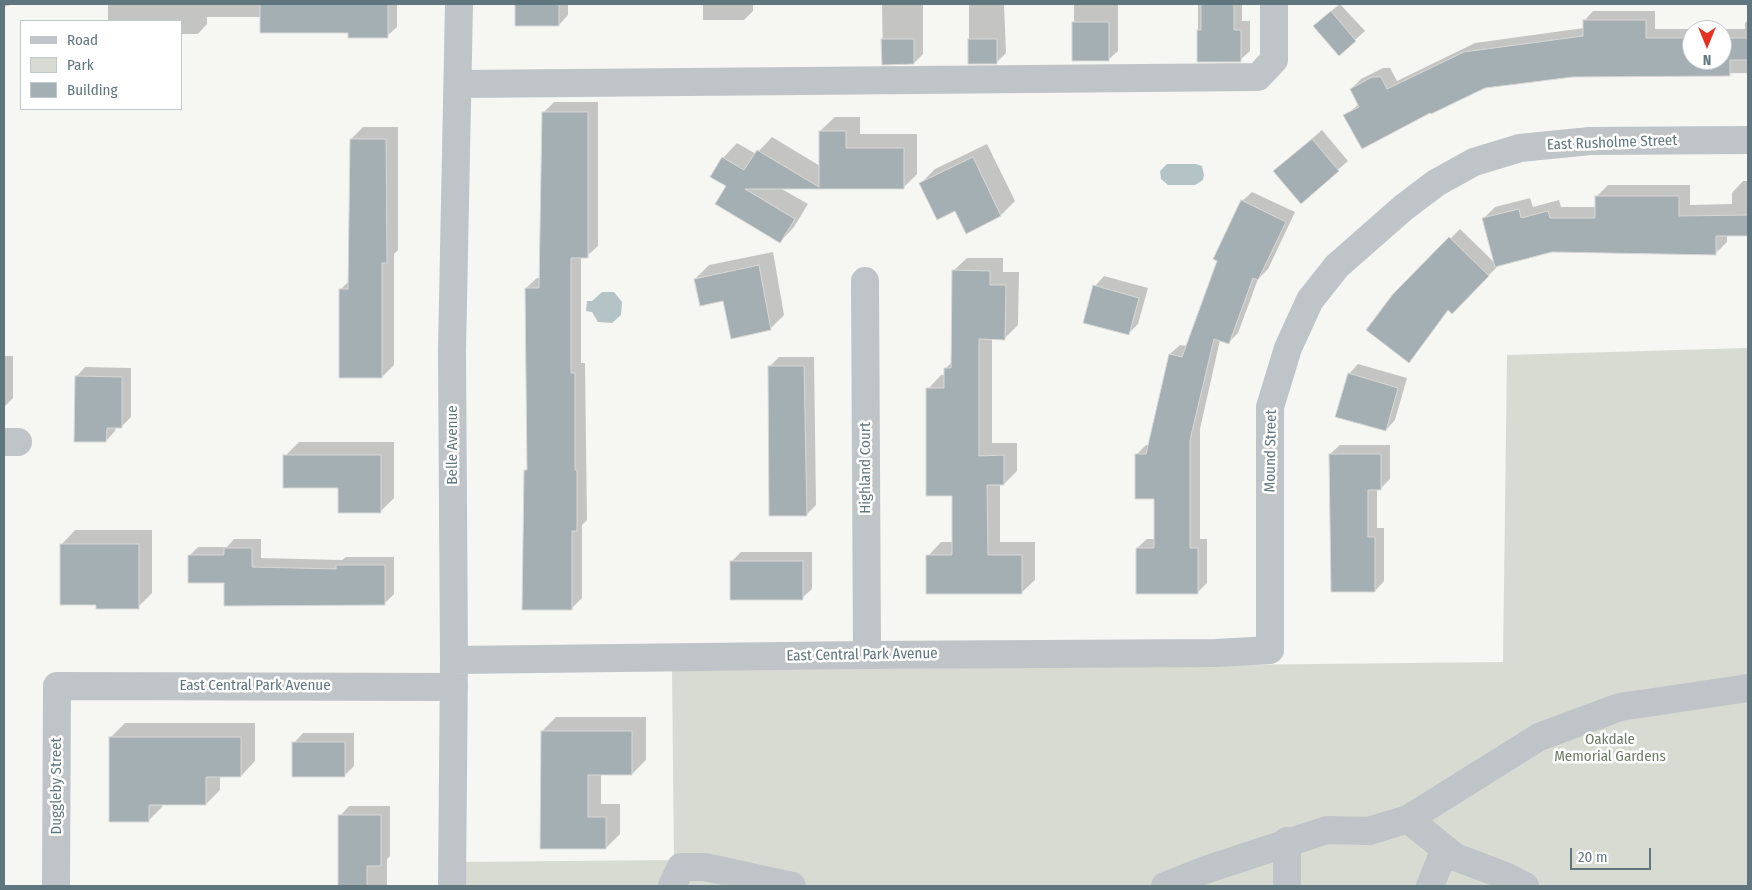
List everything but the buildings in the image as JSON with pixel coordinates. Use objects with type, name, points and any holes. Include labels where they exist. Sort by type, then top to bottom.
[{"type":"street","name":"Belle Avenue","points":[[452,886],[454,660],[452,351],[459,4]]},
{"type":"street","points":[[458,84],[1258,77],[1274,60],[1274,4]]},
{"type":"street","name":"East Rusholme Street","points":[[1403,208],[1436,183],[1474,162],[1520,148],[1590,141],[1748,140]]},
{"type":"street","name":"Mound Street","points":[[1270,650],[1270,407],[1288,348],[1310,300],[1337,266],[1403,208]]},
{"type":"street","name":"Highland Court","points":[[865,281],[867,655]]},
{"type":"street","name":"East Central Park Avenue","points":[[454,660],[1216,653],[1270,650]]},
{"type":"street","name":"East Central Park Avenue","points":[[57,686],[454,687]]},
{"type":"street","name":"Duggleby Street","points":[[56,886],[57,686]]},
{"type":"street","points":[[1165,886],[1287,841],[1327,830],[1369,831],[1408,819],[1539,737],[1620,707],[1748,688]]},
{"type":"street","points":[[1408,819],[1454,857],[1503,875],[1525,886]]},
{"type":"street","points":[[1287,841],[1287,886]]},
{"type":"street","points":[[1430,886],[1445,849]]},
{"type":"street","points":[[672,886],[681,867],[706,867],[792,886]]},
{"type":"green space","name":"Oakdale Memorial Gardens","points":[[1748,348],[1748,886],[460,886],[460,862],[674,860],[672,671],[1503,662],[1507,355]]},
{"type":"shaded area","points":[[1167,164],[1196,164],[1202,166],[1203,180],[1195,185],[1168,185],[1161,179],[1160,171]]},
{"type":"shaded area","points":[[602,292],[614,292],[622,302],[621,315],[612,323],[598,322],[592,312],[586,311],[587,301],[592,301]]}]
